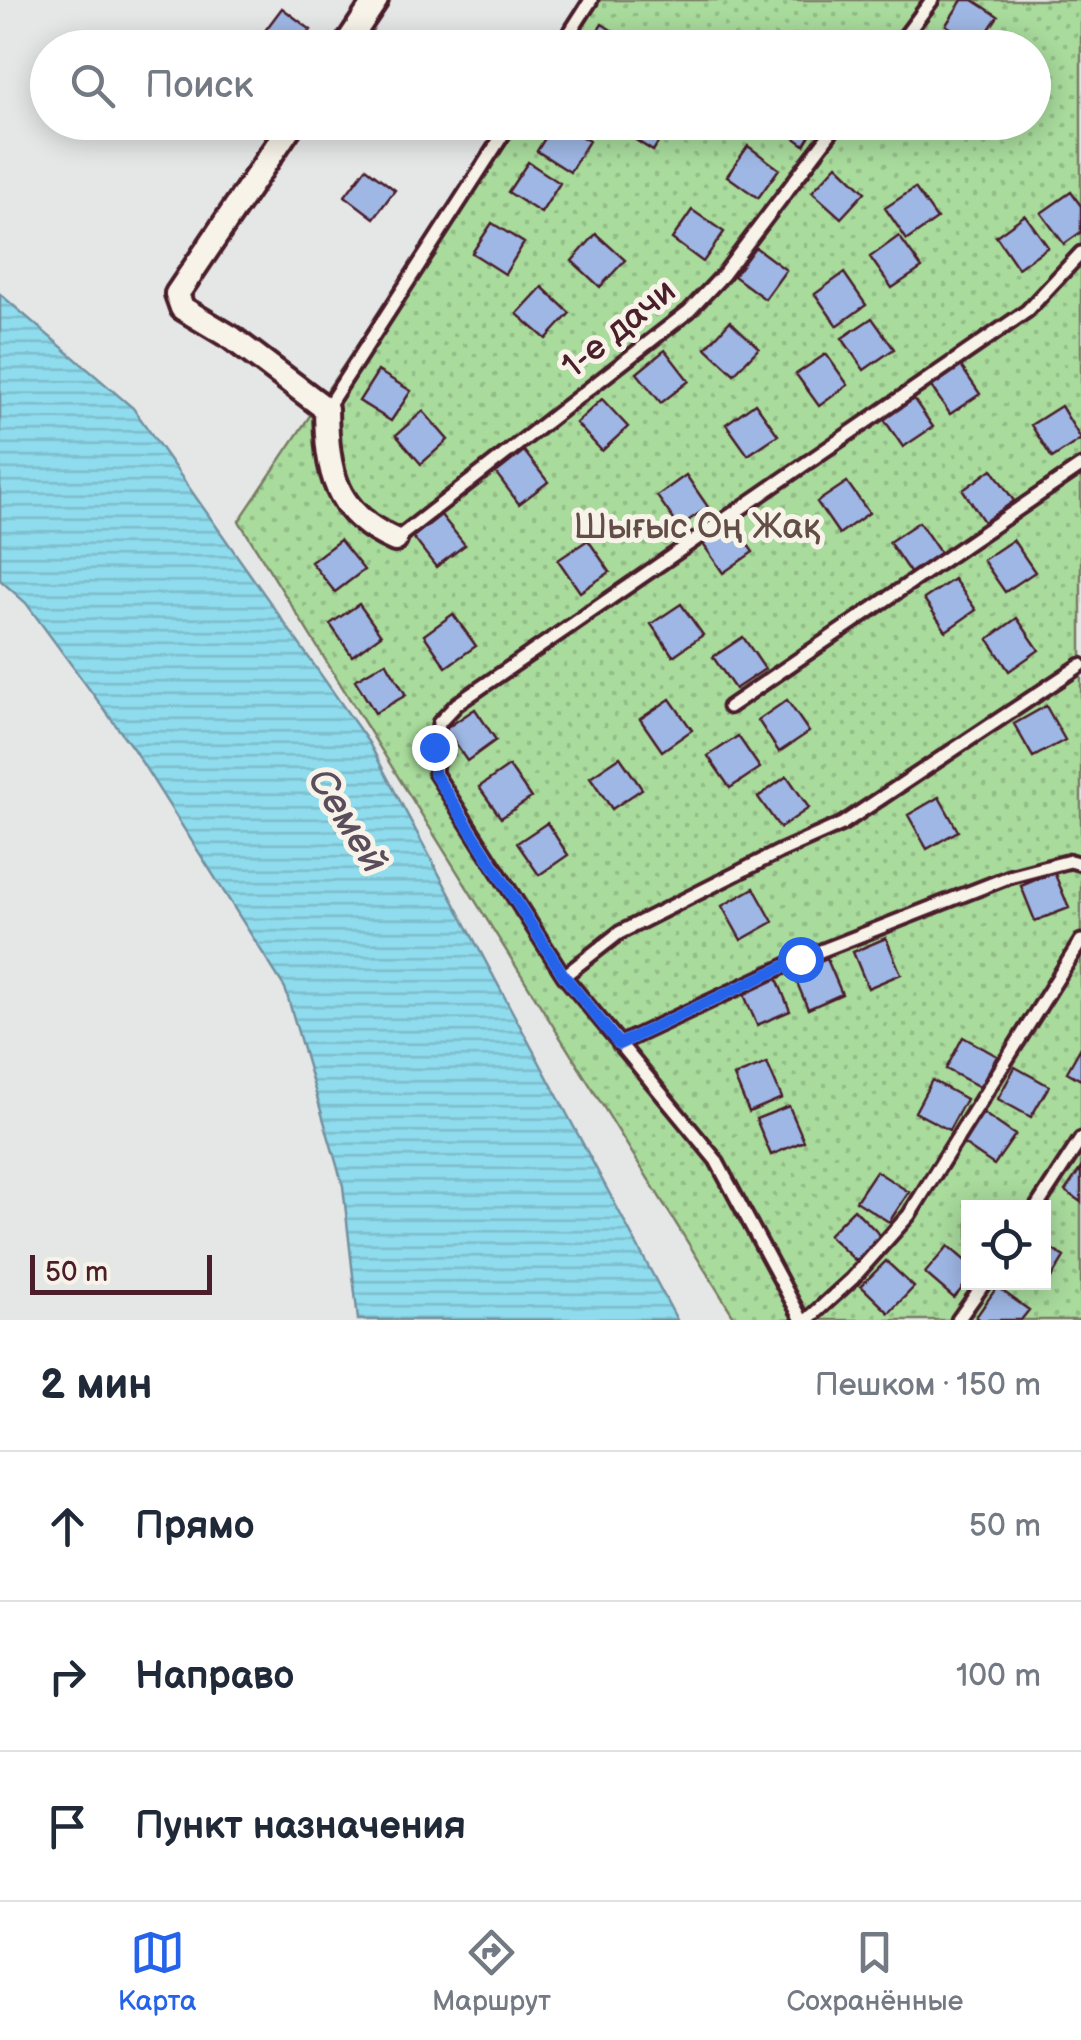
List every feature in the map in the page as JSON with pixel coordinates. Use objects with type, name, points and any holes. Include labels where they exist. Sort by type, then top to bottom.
[{"type":"street","points":[[356,30],[376,0]]},
{"type":"street","points":[[281,140],[176,294],[182,308],[232,338],[326,409],[330,454],[349,512],[368,528],[395,540]]},
{"type":"lane","points":[[572,30],[591,0]]},
{"type":"lane","points":[[910,30],[932,0]]},
{"type":"lane","points":[[326,409],[499,140]]},
{"type":"lane","name":"1-е дачи","points":[[395,540],[689,311],[724,275],[825,140]]},
{"type":"lane","points":[[1081,253],[1026,311],[457,704],[439,723],[434,773],[564,976],[716,1160],[804,1320],[862,1268],[909,1214],[1081,941]]},
{"type":"lane","points":[[729,707],[1081,466]]},
{"type":"lane","points":[[564,976],[619,933],[842,824],[1081,665]]},
{"type":"lane","points":[[619,1044],[800,959],[1009,877],[1070,861],[1081,864]]},
{"type":"lane","points":[[1041,1200],[1081,1138]]},
{"type":"lane","points":[[958,1320],[979,1290]]},
{"type":"green space","name":"Шығыс Оң Жақ","points":[[590,0],[1081,0],[1081,1320],[736,1320],[239,521],[496,140],[1051,140],[1051,30],[570,30]]},
{"type":"water","name":"Семей","points":[[0,294],[133,408],[369,743],[677,1320],[358,1320],[343,1186],[285,988],[134,750],[26,603],[0,580]]},
{"type":"building","points":[[962,0],[973,0],[998,16],[989,30],[954,30],[946,25]]},
{"type":"building","points":[[282,8],[311,30],[266,30]]},
{"type":"building","points":[[544,140],[589,141],[570,172],[537,151]]},
{"type":"building","points":[[636,140],[660,140],[653,151]]},
{"type":"building","points":[[748,146],[779,169],[758,198],[727,176]]},
{"type":"building","points":[[528,162],[560,183],[541,213],[508,192]]},
{"type":"building","points":[[837,165],[865,192],[841,218],[812,192]]},
{"type":"building","points":[[366,168],[395,190],[374,218],[345,196]]},
{"type":"building","points":[[915,188],[937,219],[907,240],[885,208]]},
{"type":"building","points":[[1071,192],[1081,206],[1081,232],[1064,244],[1041,213]]},
{"type":"building","points":[[692,210],[724,232],[703,262],[672,239]]},
{"type":"building","points":[[1025,215],[1048,247],[1018,268],[996,236]]},
{"type":"building","points":[[492,223],[524,243],[505,274],[472,253]]},
{"type":"building","points":[[596,234],[625,260],[600,287],[572,261]]},
{"type":"building","points":[[899,236],[922,268],[892,288],[870,257]]},
{"type":"building","points":[[755,247],[786,270],[765,299],[734,276]]},
{"type":"building","points":[[844,273],[866,305],[837,326],[815,294]]},
{"type":"building","points":[[542,287],[570,313],[546,339],[517,314]]},
{"type":"building","points":[[872,318],[894,349],[864,370],[842,338]]},
{"type":"building","points":[[730,321],[759,348],[734,374],[706,348]]},
{"type":"building","points":[[665,350],[689,381],[661,403],[637,373]]},
{"type":"building","points":[[826,354],[848,385],[819,406],[796,374]]},
{"type":"building","points":[[958,362],[980,394],[950,414],[928,382]]},
{"type":"building","points":[[378,371],[411,391],[391,421],[359,401]]},
{"type":"building","points":[[911,395],[933,427],[903,447],[881,415]]},
{"type":"building","points":[[602,399],[628,427],[602,451],[576,423]]},
{"type":"building","points":[[755,403],[778,435],[748,455],[726,424]]},
{"type":"building","points":[[1061,406],[1081,439],[1052,458],[1031,425]]},
{"type":"building","points":[[423,411],[448,440],[421,464],[396,435]]},
{"type":"building","points":[[524,451],[548,482],[519,504],[496,473]]},
{"type":"building","points":[[992,469],[1014,501],[984,522],[963,490]]},
{"type":"building","points":[[686,475],[708,507],[679,527],[657,496]]},
{"type":"building","points":[[847,482],[869,513],[839,534],[817,502]]},
{"type":"building","points":[[441,515],[465,545],[436,567],[413,537]]},
{"type":"building","points":[[731,521],[753,552],[723,573],[701,541]]},
{"type":"building","points":[[919,522],[941,554],[911,574],[889,542]]},
{"type":"building","points":[[340,540],[364,570],[335,592],[311,562]]},
{"type":"building","points":[[588,540],[610,572],[580,592],[558,560]]},
{"type":"building","points":[[1013,540],[1035,572],[1005,592],[983,560]]},
{"type":"building","points":[[954,579],[976,610],[946,631],[924,599]]},
{"type":"building","points":[[359,604],[381,635],[352,656],[330,624]]},
{"type":"building","points":[[681,604],[703,635],[673,656],[651,624]]},
{"type":"building","points":[[453,614],[476,646],[446,667],[424,635]]},
{"type":"building","points":[[1017,618],[1039,650],[1009,671],[988,639]]},
{"type":"building","points":[[743,637],[765,669],[735,689],[713,657]]},
{"type":"building","points":[[386,662],[406,695],[375,713],[355,680]]},
{"type":"building","points":[[670,699],[692,730],[662,751],[640,719]]},
{"type":"building","points":[[787,700],[809,732],[779,752],[758,720]]},
{"type":"building","points":[[1046,706],[1065,740],[1033,757],[1014,724]]},
{"type":"building","points":[[475,709],[496,740],[467,761],[445,729]]},
{"type":"building","points":[[738,736],[760,768],[730,788],[708,756]]},
{"type":"building","points":[[620,757],[642,789],[612,809],[590,777]]},
{"type":"building","points":[[509,766],[531,798],[501,818],[479,787]]},
{"type":"building","points":[[787,776],[809,808],[780,828],[758,797]]},
{"type":"building","points":[[939,797],[958,831],[927,849],[908,815]]},
{"type":"building","points":[[547,823],[568,855],[539,875],[517,843]]},
{"type":"building","points":[[1054,872],[1069,908],[1035,921],[1021,886]]},
{"type":"building","points":[[754,888],[773,922],[741,940],[722,906]]},
{"type":"building","points":[[886,938],[901,974],[868,988],[853,952]]},
{"type":"building","points":[[827,959],[842,994],[808,1009],[793,973]]},
{"type":"building","points":[[776,976],[790,1011],[757,1025],[742,990]]},
{"type":"building","points":[[963,1037],[997,1056],[980,1087],[946,1069]]},
{"type":"building","points":[[1081,1047],[1081,1080],[1067,1072]]},
{"type":"building","points":[[767,1063],[782,1098],[749,1112],[734,1076]]},
{"type":"building","points":[[1015,1067],[1049,1086],[1031,1117],[998,1099]]},
{"type":"building","points":[[932,1080],[966,1099],[949,1130],[915,1112]]},
{"type":"building","points":[[789,1106],[804,1141],[771,1155],[756,1119]]},
{"type":"building","points":[[983,1113],[1015,1135],[994,1165],[962,1143]]},
{"type":"building","points":[[1081,1168],[1081,1202],[1065,1191]]},
{"type":"building","points":[[876,1171],[909,1192],[889,1222],[856,1201]]},
{"type":"building","points":[[854,1209],[881,1236],[856,1261],[828,1235]]},
{"type":"building","points":[[948,1246],[961,1257],[961,1290],[954,1298],[925,1273]]},
{"type":"building","points":[[1051,1249],[1064,1257],[1051,1278]]},
{"type":"building","points":[[886,1261],[914,1287],[889,1313],[861,1286]]},
{"type":"building","points":[[995,1290],[1001,1290],[1029,1310],[1021,1320],[976,1317]]},
{"type":"route","points":[[434,747],[434,773],[564,976],[619,1044],[800,959]]}]
